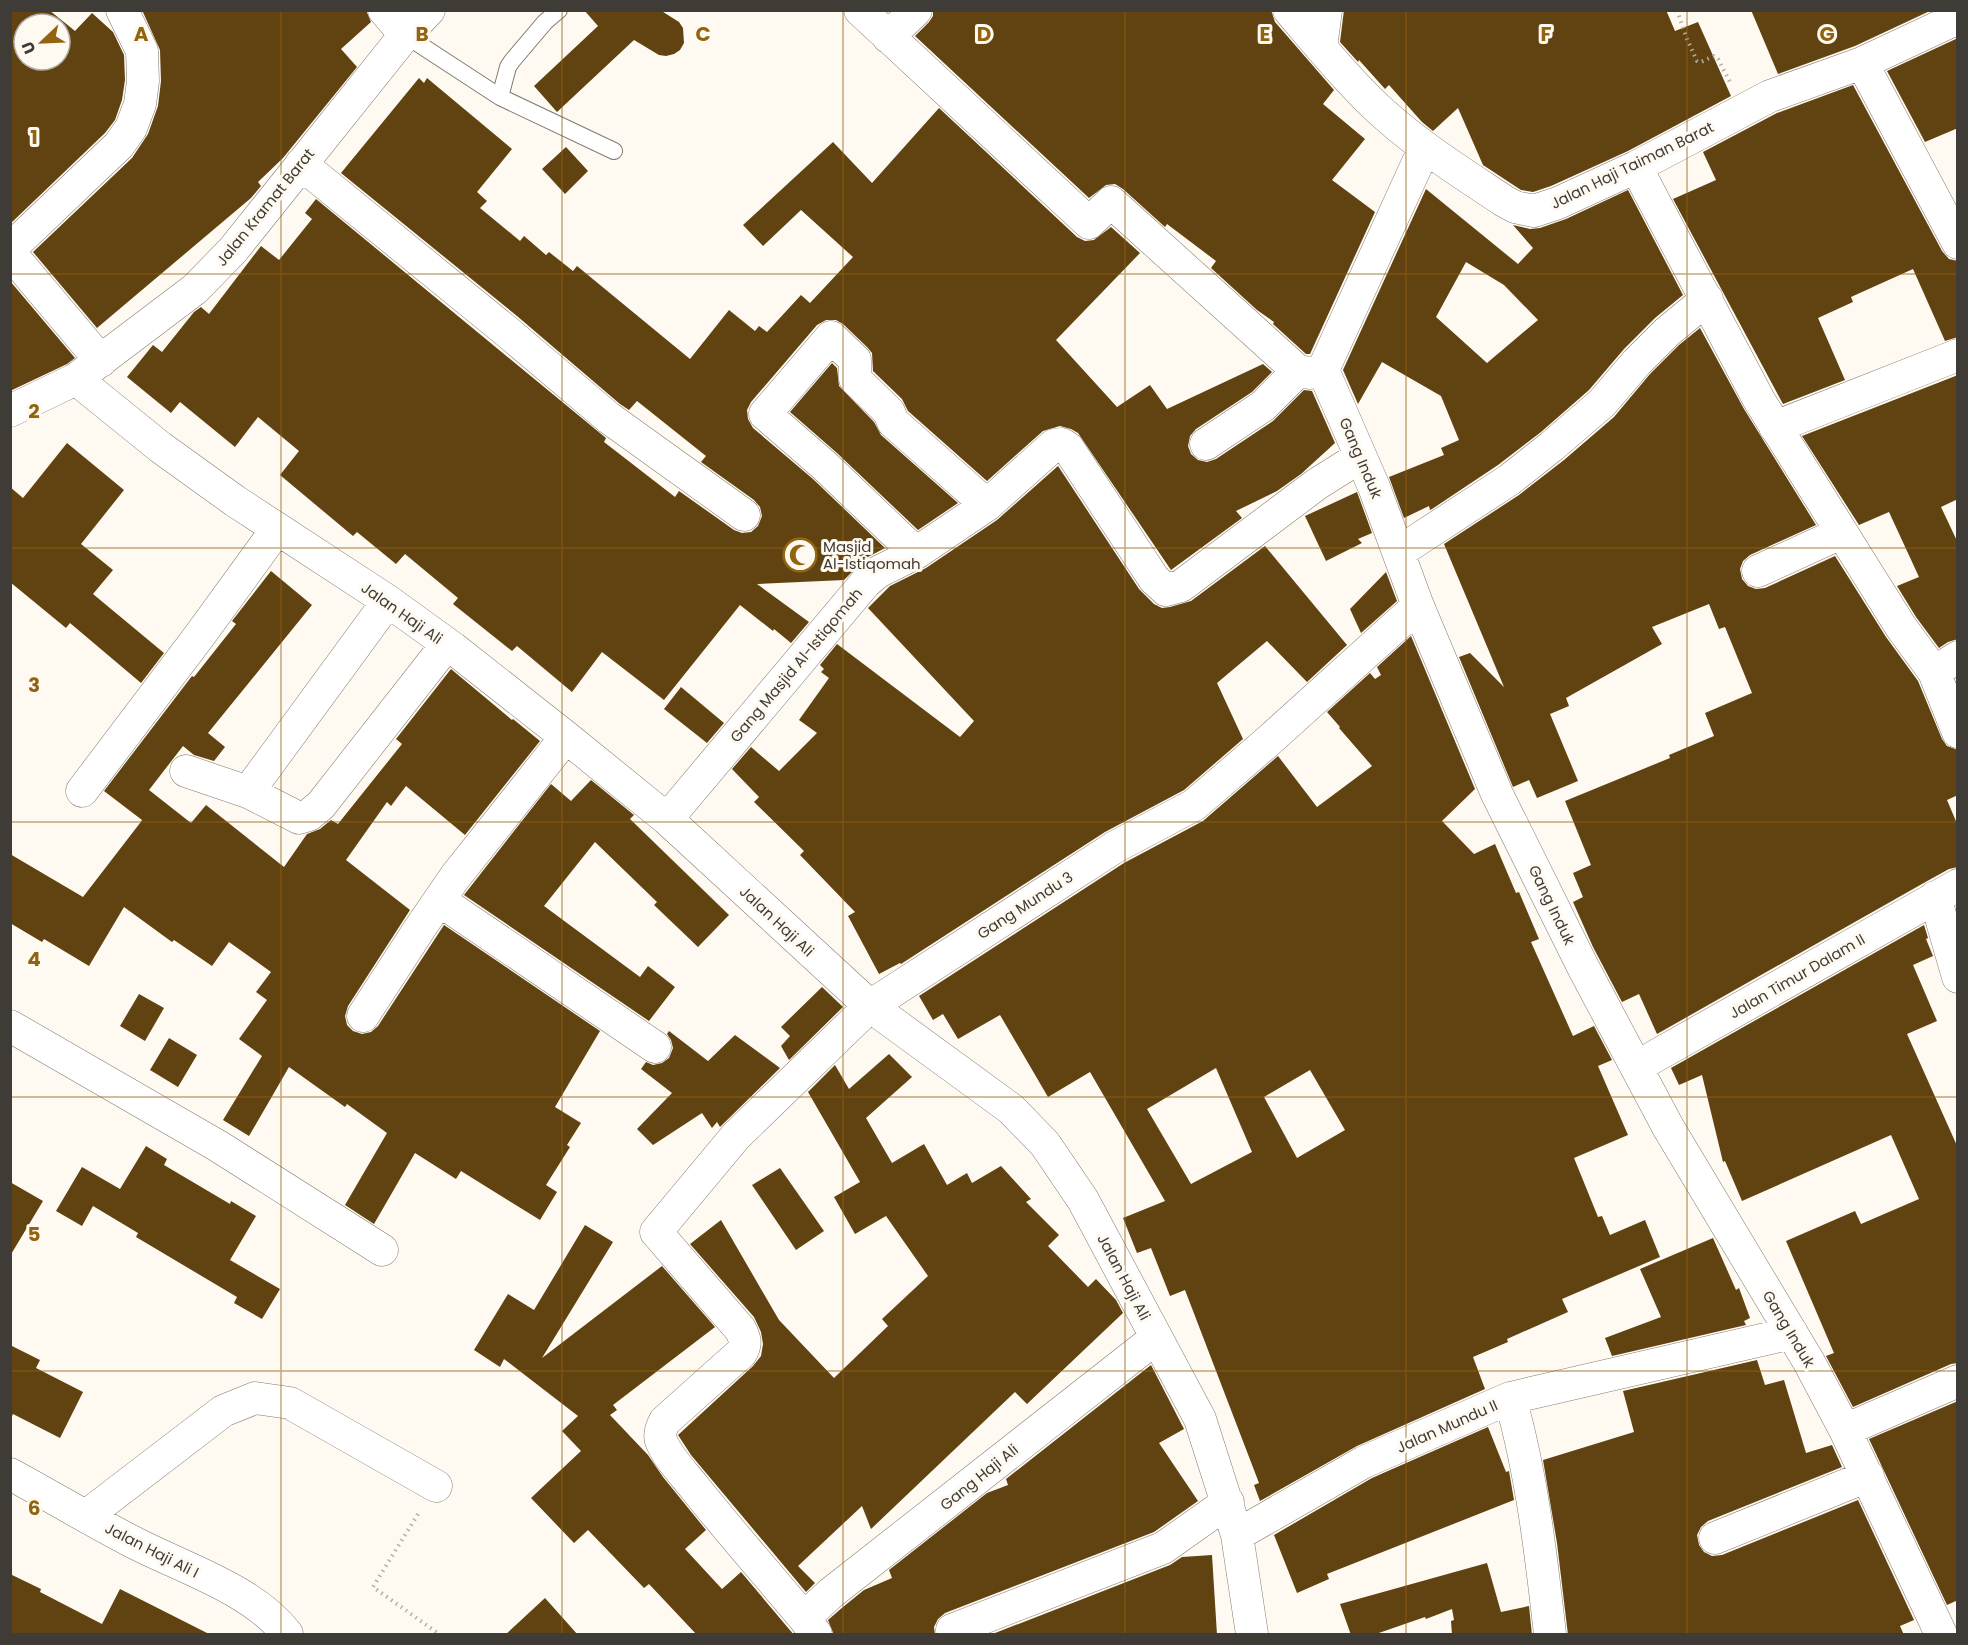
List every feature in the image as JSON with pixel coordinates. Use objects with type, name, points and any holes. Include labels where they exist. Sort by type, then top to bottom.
[{"type":"street","points":[[101,361],[11,254],[13,246],[119,145],[131,128],[142,92],[142,51],[122,10]]},
{"type":"street","points":[[384,10],[405,35]]},
{"type":"street","name":"Jalan Kramat Barat","points":[[10,411],[76,379],[195,290],[233,250],[405,35],[429,10]]},
{"type":"street","points":[[860,10],[1089,224],[1112,202],[1310,370]]},
{"type":"street","points":[[888,37],[916,10]]},
{"type":"street","name":"Jalan Haji Taiman Barat","points":[[1289,10],[1373,105],[1425,147],[1504,201],[1515,207],[1534,211],[1558,203],[1636,167],[1770,96],[1862,63],[1958,18]]},
{"type":"street","points":[[1321,48],[1326,10]]},
{"type":"street","points":[[1862,63],[1958,243]]},
{"type":"street","points":[[1206,444],[1263,406],[1310,370],[1425,147]]},
{"type":"street","points":[[301,164],[609,418],[744,515]]},
{"type":"street","points":[[1636,167],[1775,427],[1901,627],[1946,665],[1958,732]]},
{"type":"street","points":[[1399,552],[1509,480],[1552,446],[1602,402],[1667,332],[1707,299]]},
{"type":"street","points":[[916,553],[825,466],[765,414],[831,337],[855,360],[855,379],[889,412],[893,422],[987,505]]},
{"type":"street","points":[[1775,427],[1958,355]]},
{"type":"street","name":"Gang Induk","points":[[1310,370],[1360,457],[1497,794],[1583,967],[1695,1173],[1792,1333],[1845,1430],[1941,1635]]},
{"type":"street","name":"Jalan Haji Ali","points":[[76,379],[160,447],[235,501],[388,601],[566,737],[667,819],[870,1006],[1011,1109],[1045,1144],[1083,1200],[1200,1419],[1237,1535],[1252,1635]]},
{"type":"street","name":"Gang Masjid Al-Istiqomah","points":[[667,819],[866,582],[878,572],[916,553],[987,505],[1054,445],[1062,444],[1068,448],[1154,579],[1166,590],[1181,586],[1317,484],[1360,457]]},
{"type":"street","points":[[82,791],[277,529]]},
{"type":"street","points":[[1758,571],[1841,533]]},
{"type":"street","points":[[248,792],[388,601]]},
{"type":"street","name":"Gang Mundu 3","points":[[810,1626],[712,1510],[662,1443],[661,1428],[665,1421],[746,1346],[740,1329],[656,1232],[736,1136],[870,1006],[1115,847],[1194,805],[1419,606]]},
{"type":"street","points":[[186,771],[248,792],[299,818],[309,816],[321,805],[447,644]]},
{"type":"street","points":[[363,1016],[454,877],[566,737]]},
{"type":"street","points":[[1946,891],[1958,977]]},
{"type":"street","name":"Jalan Timur Dalam II","points":[[1636,1067],[1946,891]]},
{"type":"street","points":[[439,900],[655,1047]]},
{"type":"street","points":[[10,1026],[218,1146],[382,1250]]},
{"type":"street","points":[[1510,1398],[1792,1333]]},
{"type":"street","name":"Gang Haji Ali","points":[[810,1626],[831,1593],[1156,1338]]},
{"type":"street","points":[[1845,1430],[1958,1381]]},
{"type":"street","points":[[86,1516],[223,1411],[255,1398],[290,1403],[436,1486]]},
{"type":"street","name":"Jalan Mundu II","points":[[1237,1535],[1364,1462],[1510,1398],[1534,1505],[1550,1635]]},
{"type":"street","name":"Jalan Haji Ali I","points":[[10,1474],[131,1541],[245,1597],[280,1625],[287,1635]]},
{"type":"street","points":[[1715,1538],[1868,1476]]},
{"type":"street","points":[[952,1630],[1163,1548],[1228,1502]]},
{"type":"lane","points":[[500,97],[508,67],[512,61],[545,22],[559,10]]},
{"type":"lane","points":[[405,35],[500,97],[614,151]]},
{"type":"path","points":[[1677,10],[1697,61],[1701,62],[1714,56],[1718,59],[1744,110]]},
{"type":"path","points":[[436,1486],[373,1587],[439,1635]]},
{"type":"building","points":[[10,10],[49,10],[51,12],[12,12],[12,72],[72,72],[72,29],[75,31],[92,13],[113,32],[124,55],[125,80],[122,100],[115,120],[105,133],[10,224]]},
{"type":"building","points":[[142,10],[366,10],[371,22],[341,49],[357,67],[283,158],[258,182],[261,186],[251,198],[97,328],[33,252],[132,158],[148,134],[158,106],[161,81],[160,50]]},
{"type":"building","points":[[584,10],[660,10],[679,22],[683,28],[684,43],[680,50],[666,56],[659,55],[634,40],[557,112],[534,86],[598,26]]},
{"type":"building","points":[[933,10],[1271,10],[1275,22],[1334,90],[1323,104],[1365,139],[1332,180],[1375,212],[1310,354],[1306,354],[1273,324],[1274,322],[1257,310],[1211,268],[1216,261],[1167,224],[1165,227],[1123,189],[1115,184],[1106,185],[1089,198],[915,36],[929,22],[933,16]]},
{"type":"building","points":[[1344,10],[1666,10],[1675,31],[1698,22],[1731,96],[1628,151],[1551,186],[1533,192],[1521,190],[1483,165],[1458,108],[1433,131],[1389,85],[1385,89],[1359,60],[1358,62],[1340,42]]},
{"type":"building","points":[[1751,10],[1932,10],[1855,46],[1778,74]]},
{"type":"building","points":[[1958,38],[1958,128],[1925,142],[1887,71]]},
{"type":"building","points":[[419,78],[424,83],[427,78],[512,149],[477,192],[487,201],[480,208],[520,241],[524,236],[546,255],[549,252],[573,271],[577,266],[690,359],[729,310],[755,331],[759,326],[767,332],[801,295],[810,303],[853,257],[801,210],[763,246],[743,225],[833,142],[872,183],[939,108],[1077,237],[1085,241],[1094,240],[1111,227],[1140,253],[1056,340],[1117,407],[1150,385],[1167,409],[1263,364],[1272,372],[1252,392],[1196,429],[1190,436],[1188,446],[1191,454],[1198,460],[1207,462],[1216,459],[1273,421],[1304,390],[1312,391],[1335,443],[1301,474],[1277,491],[1236,511],[1242,518],[1171,570],[1078,433],[1060,426],[1043,431],[987,481],[908,411],[902,399],[873,371],[872,353],[867,347],[843,324],[836,320],[826,320],[817,325],[751,402],[747,410],[748,419],[753,428],[813,479],[885,548],[866,558],[844,580],[757,584],[809,622],[791,643],[740,605],[664,700],[602,652],[572,692],[517,646],[512,651],[453,604],[458,598],[405,554],[396,564],[357,532],[353,536],[280,475],[299,451],[258,417],[235,447],[180,402],[171,413],[127,377],[153,345],[162,352],[194,312],[201,307],[209,314],[261,246],[279,260],[312,219],[305,213],[316,199],[606,438],[604,442],[675,497],[679,491],[734,530],[742,533],[751,532],[758,526],[762,516],[760,507],[754,500],[701,462],[706,456],[637,401],[629,410],[620,404],[517,316],[341,173]]},
{"type":"building","points":[[1853,85],[1942,251],[1949,259],[1958,261],[1958,337],[1945,341],[1913,269],[1851,297],[1853,302],[1818,318],[1845,380],[1783,404],[1673,199],[1716,180],[1703,152],[1777,113]]},
{"type":"building","points":[[566,147],[588,171],[565,194],[542,169]]},
{"type":"building","points":[[1426,189],[1518,264],[1533,248],[1513,225],[1530,229],[1540,228],[1566,219],[1628,190],[1683,295],[1655,318],[1624,349],[1589,390],[1541,432],[1498,465],[1432,509],[1430,510],[1429,506],[1404,518],[1389,477],[1444,455],[1441,448],[1459,440],[1441,396],[1382,362],[1358,404],[1343,370]],"holes":[[[1466,262],[1504,285],[1538,320],[1487,363],[1436,317]]]},
{"type":"building","points":[[10,281],[75,358],[10,391]]},
{"type":"building","points":[[1700,328],[1744,409],[1816,525],[1750,555],[1743,561],[1740,569],[1742,579],[1748,586],[1756,589],[1765,588],[1835,556],[1886,637],[1918,681],[1942,739],[1947,746],[1958,750],[1958,795],[1947,800],[1958,826],[1958,867],[1949,869],[1929,880],[1657,1034],[1639,994],[1622,1002],[1593,947],[1573,902],[1583,897],[1573,873],[1591,865],[1565,801],[1670,758],[1669,755],[1714,736],[1705,713],[1752,693],[1725,627],[1719,629],[1709,604],[1652,627],[1662,644],[1566,698],[1569,706],[1550,714],[1578,781],[1537,798],[1529,780],[1513,787],[1459,657],[1470,653],[1504,687],[1444,544],[1519,495],[1564,460],[1614,417],[1650,374]]},
{"type":"building","points":[[832,363],[837,368],[839,386],[874,422],[881,435],[958,503],[918,530],[790,412]]},
{"type":"building","points":[[1958,375],[1958,499],[1941,507],[1958,543],[1958,639],[1939,648],[1897,586],[1919,577],[1889,512],[1859,525],[1802,436]]},
{"type":"building","points":[[67,443],[124,490],[81,544],[113,570],[93,594],[164,653],[141,683],[70,623],[66,628],[10,582],[10,487],[23,498]]},
{"type":"building","points":[[1058,466],[1139,589],[1154,604],[1162,608],[1191,601],[1265,546],[1347,645],[1307,682],[1267,641],[1217,683],[1243,739],[1184,790],[1105,832],[901,964],[879,974],[848,916],[855,912],[800,855],[804,851],[754,802],[759,797],[732,769],[751,747],[779,771],[817,733],[799,720],[829,678],[821,672],[824,669],[820,665],[837,644],[960,737],[974,721],[868,608],[890,586],[926,568],[997,520]]},
{"type":"building","points":[[1357,492],[1372,533],[1358,539],[1362,543],[1326,561],[1305,516]]},
{"type":"building","points":[[271,571],[312,605],[208,733],[225,747],[214,761],[194,755],[183,746],[149,790],[191,823],[206,805],[284,867],[307,834],[320,829],[331,820],[338,824],[402,744],[396,739],[451,669],[540,741],[465,835],[406,786],[391,806],[387,802],[346,860],[410,910],[348,1006],[345,1016],[347,1025],[353,1031],[362,1034],[371,1032],[378,1026],[444,925],[600,1031],[555,1107],[581,1123],[567,1145],[570,1147],[546,1185],[557,1192],[540,1220],[461,1171],[456,1179],[415,1153],[374,1224],[345,1205],[387,1133],[347,1104],[345,1107],[289,1067],[249,1136],[223,1120],[262,1056],[239,1039],[267,1000],[256,992],[271,972],[229,942],[212,966],[174,940],[172,942],[124,907],[89,966],[44,939],[42,942],[10,923],[10,854],[83,897],[140,823],[142,820],[104,791],[192,676],[194,677],[236,624],[232,621]]},
{"type":"building","points":[[1386,572],[1397,601],[1361,633],[1350,609]]},
{"type":"building","points":[[1411,636],[1475,789],[1442,821],[1474,854],[1495,844],[1539,939],[1531,942],[1573,1036],[1594,1026],[1612,1060],[1598,1066],[1628,1135],[1574,1158],[1598,1217],[1602,1216],[1610,1235],[1645,1220],[1660,1257],[1562,1299],[1568,1312],[1473,1357],[1485,1389],[1357,1446],[1260,1501],[1254,1485],[1259,1483],[1185,1290],[1170,1296],[1151,1248],[1137,1253],[1123,1218],[1165,1201],[1090,1072],[1048,1097],[1000,1015],[958,1039],[943,1014],[933,1020],[919,996],[1124,863],[1203,821],[1278,756],[1317,807],[1372,766],[1327,712],[1370,673],[1375,679],[1381,675],[1377,667]],"holes":[[[1216,1068],[1252,1152],[1191,1184],[1147,1109]],[[1310,1070],[1345,1130],[1297,1158],[1264,1097]]]},
{"type":"building","points":[[681,687],[724,723],[707,743],[664,709]]},
{"type":"building","points":[[591,780],[634,815],[630,819],[729,915],[698,947],[654,905],[657,902],[595,842],[544,906],[640,977],[648,966],[675,987],[649,1021],[464,895],[551,784],[571,801]]},
{"type":"building","points":[[1924,925],[1928,938],[1926,939],[1933,956],[1913,965],[1937,1021],[1907,1034],[1958,1148],[1958,1363],[1853,1407],[1826,1356],[1834,1353],[1786,1241],[1855,1211],[1861,1224],[1919,1199],[1891,1135],[1742,1201],[1725,1161],[1723,1162],[1702,1075],[1679,1085],[1671,1068]]},
{"type":"building","points":[[822,987],[843,1007],[789,1060],[781,1046],[790,1036],[781,1027]]},
{"type":"building","points":[[139,994],[164,1008],[145,1041],[120,1026]]},
{"type":"building","points":[[669,1031],[708,1061],[735,1035],[780,1068],[720,1127],[717,1122],[712,1128],[702,1113],[653,1145],[637,1129],[672,1093],[641,1069],[646,1062],[653,1065],[669,1058],[673,1048],[667,1034]]},
{"type":"building","points":[[169,1038],[197,1055],[178,1087],[150,1070]]},
{"type":"building","points":[[889,1054],[912,1077],[866,1118],[892,1163],[924,1144],[947,1185],[967,1173],[972,1183],[1001,1166],[1031,1199],[1026,1202],[1059,1235],[1048,1246],[1088,1287],[1096,1279],[1116,1300],[1123,1313],[1027,1404],[1015,1392],[871,1529],[862,1506],[798,1566],[815,1583],[806,1592],[691,1455],[678,1435],[753,1366],[761,1356],[763,1344],[761,1332],[754,1317],[690,1244],[721,1220],[779,1320],[834,1378],[888,1326],[882,1319],[928,1276],[886,1216],[855,1234],[834,1197],[860,1182],[808,1092],[835,1065],[849,1089]]},
{"type":"building","points":[[146,1146],[167,1159],[164,1165],[230,1204],[231,1201],[256,1216],[230,1260],[280,1289],[262,1319],[234,1303],[237,1297],[136,1237],[138,1233],[93,1206],[82,1226],[56,1211],[82,1167],[120,1189]]},
{"type":"building","points":[[780,1168],[824,1231],[796,1250],[752,1185]]},
{"type":"building","points":[[10,1182],[43,1201],[10,1256]]},
{"type":"building","points":[[585,1225],[613,1242],[542,1358],[662,1266],[715,1327],[613,1405],[617,1410],[610,1415],[648,1455],[706,1530],[685,1549],[722,1589],[741,1572],[794,1635],[697,1635],[649,1584],[644,1588],[588,1530],[574,1543],[531,1498],[581,1451],[562,1431],[578,1416],[504,1359],[500,1367],[474,1350],[508,1294],[534,1310]]},
{"type":"building","points":[[1713,1238],[1736,1290],[1739,1288],[1750,1318],[1744,1321],[1746,1325],[1612,1356],[1605,1338],[1661,1317],[1640,1269]]},
{"type":"building","points":[[10,1345],[40,1360],[36,1368],[83,1392],[60,1438],[13,1414],[10,1420]]},
{"type":"building","points":[[1757,1360],[1765,1385],[1784,1380],[1806,1453],[1832,1445],[1842,1467],[1708,1521],[1697,1535],[1699,1545],[1704,1552],[1712,1556],[1722,1555],[1858,1500],[1914,1620],[1900,1626],[1904,1635],[1568,1635],[1557,1543],[1543,1460],[1634,1432],[1623,1391]]},
{"type":"building","points":[[1151,1365],[1184,1429],[1159,1443],[1198,1501],[1154,1532],[945,1613],[934,1627],[935,1635],[834,1635],[828,1620],[843,1607],[864,1590],[892,1578],[889,1570],[987,1493],[1008,1485],[1006,1479]]},
{"type":"building","points":[[1958,1401],[1958,1600],[1947,1605],[1869,1439]]},
{"type":"building","points":[[1488,1427],[1506,1472],[1509,1471],[1514,1500],[1327,1574],[1329,1579],[1297,1593],[1274,1535],[1372,1478]]},
{"type":"building","points":[[1212,1555],[1217,1635],[990,1635],[1170,1565],[1182,1557]]},
{"type":"building","points":[[1487,1563],[1501,1612],[1529,1606],[1532,1635],[1452,1635],[1451,1621],[1454,1620],[1452,1609],[1373,1635],[1351,1635],[1340,1604]]},
{"type":"building","points":[[10,1574],[102,1624],[120,1589],[211,1635],[10,1635]]},
{"type":"building","points":[[545,1598],[578,1635],[505,1635]]},
{"type":"place","name":"Masjid Al-Istiqomah","points":[[800,555]]}]
